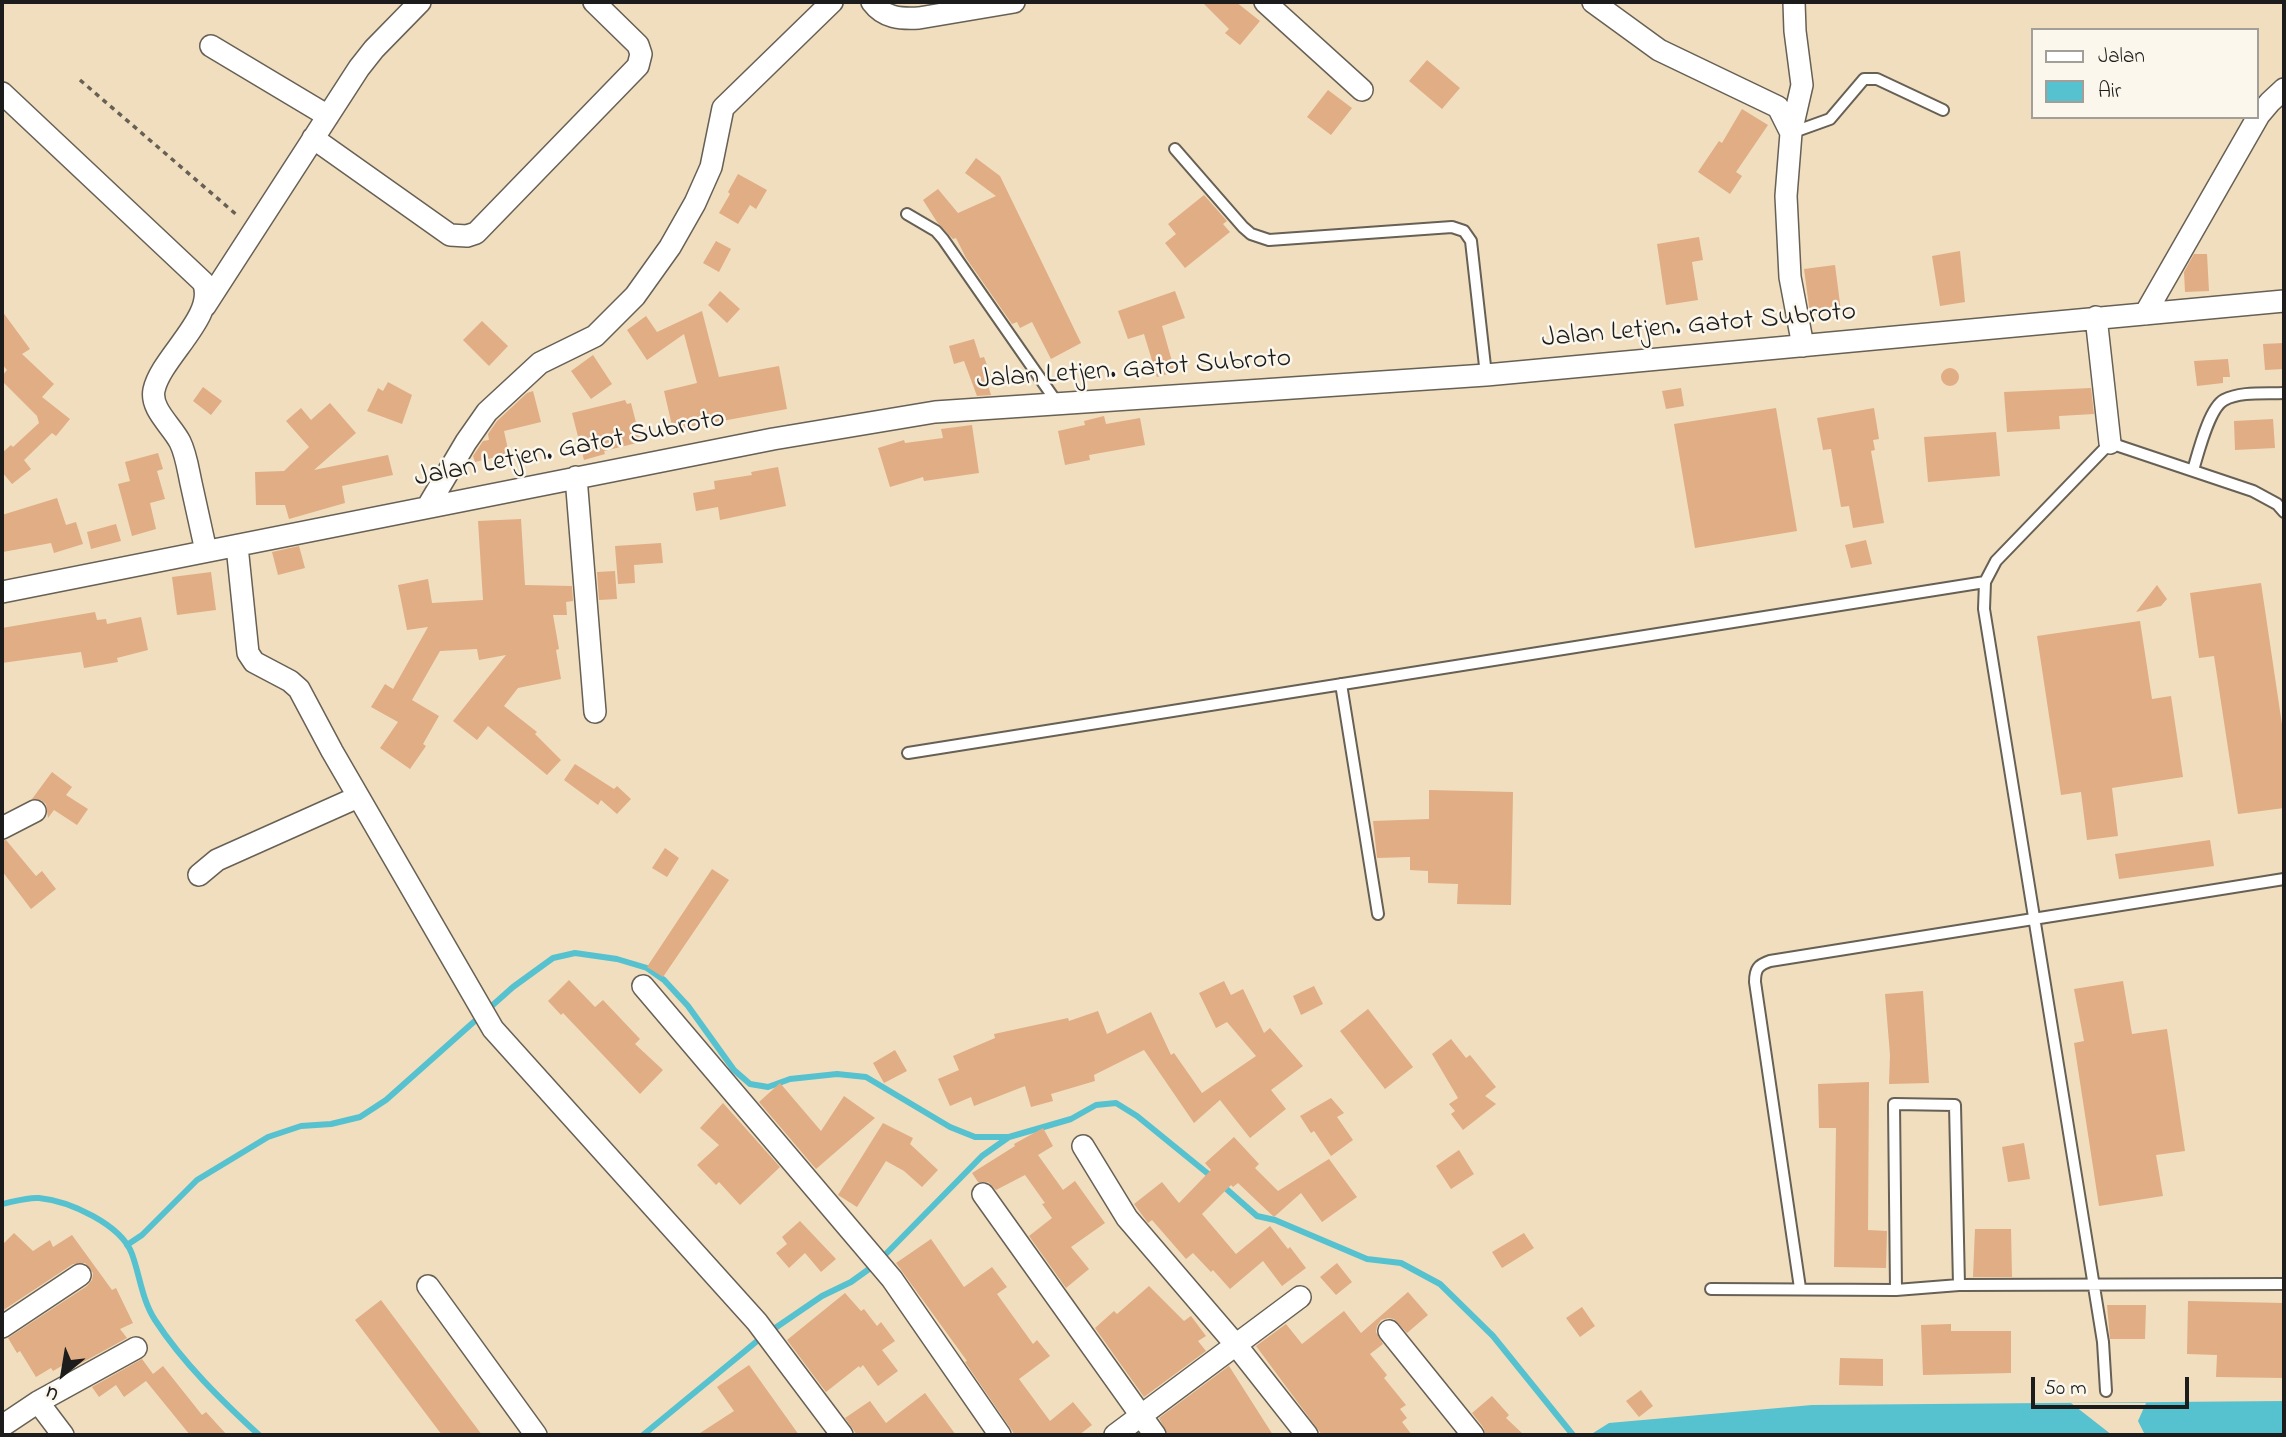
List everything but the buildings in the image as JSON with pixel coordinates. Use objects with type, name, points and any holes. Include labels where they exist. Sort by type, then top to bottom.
[{"type":"street","points":[[206,551],[183,450],[154,398],[160,374],[374,49],[419,2]]},
{"type":"street","points":[[313,138],[450,235],[467,236],[476,233],[638,66],[641,54],[639,45],[593,2]]},
{"type":"street","points":[[428,506],[487,412],[540,363],[595,336],[635,296],[670,247],[695,204],[711,167],[723,108],[832,2]]},
{"type":"street","points":[[872,2],[884,13],[904,19],[1014,2]]},
{"type":"street","points":[[1265,2],[1362,90]]},
{"type":"street","points":[[1593,2],[1659,50],[1778,107],[1790,134]]},
{"type":"street","points":[[1794,2],[1802,85],[1790,134],[1786,196],[1790,264],[1803,346]]},
{"type":"street","points":[[211,46],[328,116]]},
{"type":"street","points":[[2258,118],[2284,89]]},
{"type":"street","points":[[2,93],[203,282],[206,292],[205,306]]},
{"type":"street","points":[[2145,314],[2257,119]]},
{"type":"street","name":"Jalan Letjen. Gatot Subroto","points":[[2,592],[576,477],[773,439],[935,412],[1486,375],[2284,301]]},
{"type":"street","points":[[2096,317],[2110,443]]},
{"type":"street","points":[[576,477],[595,712]]},
{"type":"street","points":[[237,546],[248,653],[254,662],[290,681],[299,689],[358,797],[493,1029],[757,1322],[842,1435]]},
{"type":"street","points":[[199,875],[217,860],[358,797]]},
{"type":"street","points":[[2,828],[35,811]]},
{"type":"street","points":[[643,986],[892,1279],[1000,1435]]},
{"type":"street","points":[[1083,1146],[1127,1218],[1236,1345],[1307,1435]]},
{"type":"street","points":[[983,1194],[1155,1435]]},
{"type":"street","points":[[2,1327],[80,1275]]},
{"type":"street","points":[[428,1286],[536,1435]]},
{"type":"street","points":[[1115,1435],[1300,1297]]},
{"type":"street","points":[[1389,1331],[1473,1435]]},
{"type":"street","points":[[2,1426],[38,1402],[136,1348]]},
{"type":"street","points":[[38,1402],[63,1435]]},
{"type":"lane","points":[[1790,134],[1830,119],[1864,79],[1877,79],[1943,110]]},
{"type":"lane","points":[[1175,149],[1243,227],[1259,239],[1452,227],[1464,231],[1471,241],[1486,375]]},
{"type":"lane","points":[[907,214],[936,231],[943,239],[1058,404]]},
{"type":"lane","points":[[2193,471],[2213,411],[2221,401],[2239,396],[2284,393]]},
{"type":"lane","points":[[2106,1391],[2103,1342],[1984,609],[1985,582],[1996,561],[2110,443],[2253,491],[2277,504],[2284,512]]},
{"type":"lane","points":[[908,753],[1985,582]]},
{"type":"lane","points":[[1341,684],[1378,914]]},
{"type":"lane","points":[[1800,1288],[1755,982],[1755,973],[1760,964],[2284,879]]},
{"type":"lane","points":[[1896,1290],[1894,1104],[1955,1105],[1959,1285]]},
{"type":"lane","points":[[1711,1289],[1896,1290],[1959,1285],[2284,1284]]},
{"type":"path","points":[[80,80],[256,231]]},
{"type":"water","points":[[2284,1401],[2284,1435],[1590,1435],[1609,1423],[1812,1405]]},
{"type":"pier","points":[[2071,1403],[2146,1403],[2138,1421],[2145,1435],[2112,1435]]},
{"type":"waterway","points":[[127,1245],[142,1235],[197,1180],[268,1137],[301,1126],[331,1124],[360,1117],[386,1100],[513,987],[553,958],[575,953],[617,959],[647,968],[664,980],[688,1006],[734,1070],[750,1084],[768,1087],[790,1079],[837,1074],[866,1077],[950,1127],[975,1137],[1009,1137]]},
{"type":"waterway","points":[[643,1435],[762,1337],[822,1296],[851,1282],[876,1264],[982,1156],[1009,1137],[1071,1119],[1096,1105],[1116,1103],[1137,1116],[1212,1177]]},
{"type":"waterway","points":[[1223,1186],[1257,1216],[1275,1220],[1367,1259],[1401,1263],[1440,1284],[1493,1336],[1573,1435]]},
{"type":"waterway","points":[[2,1204],[30,1198],[51,1200],[79,1209],[117,1233],[132,1254],[147,1304],[166,1336],[204,1381],[259,1435]]}]
